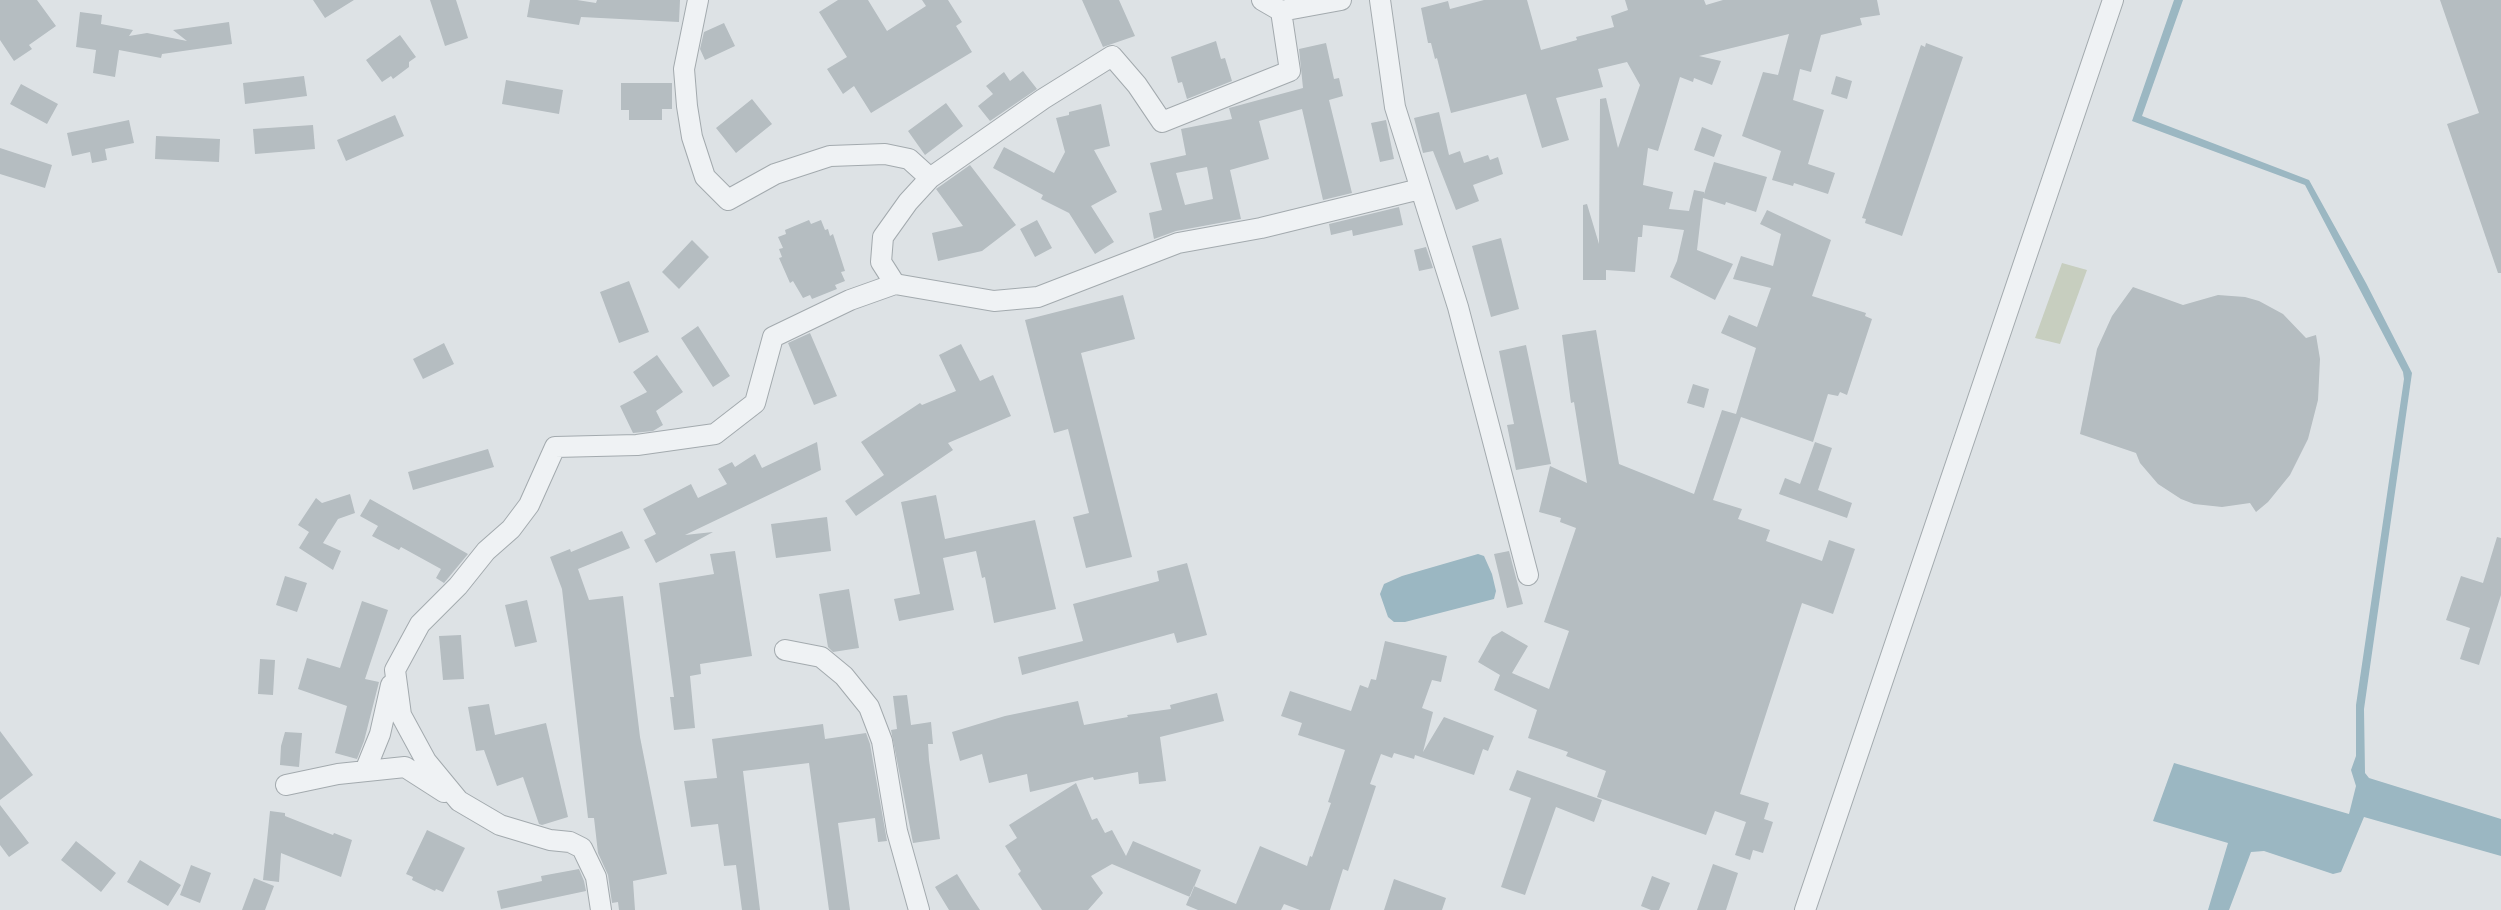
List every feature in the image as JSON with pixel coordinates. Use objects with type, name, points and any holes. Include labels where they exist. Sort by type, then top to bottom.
[{"type":"street","points":[[698,0],[684,69],[687,106],[692,137],[705,177],[728,200],[775,174],[830,156],[885,154],[909,159],[930,178]]},
{"type":"street","points":[[1262,0],[1281,11],[1341,0]]},
{"type":"street","points":[[1380,0],[1395,107],[1458,308],[1528,575]]},
{"type":"street","points":[[1805,910],[2113,0]]},
{"type":"street","points":[[894,284],[881,262],[883,237],[908,202],[930,178],[1042,99],[1112,56],[1137,85],[1162,122],[1290,71],[1281,11]]},
{"type":"street","points":[[365,771],[380,734],[394,670],[420,624],[458,586],[486,551],[511,529],[529,505],[555,447],[637,445],[715,434],[755,403],[773,336],[850,300],[894,284],[994,301],[1038,297],[1178,243],[1261,228],[1420,189]]},
{"type":"street","points":[[785,650],[821,657],[844,676],[869,707],[882,741],[897,831],[919,910]]},
{"type":"street","points":[[394,670],[401,715],[426,761],[459,801]]},
{"type":"street","points":[[286,785],[365,771],[405,767],[500,825],[550,840],[570,842],[582,848],[596,877],[601,910]]},
{"type":"green space","points":[[2062,263],[2087,270],[2060,344],[2035,338]]},
{"type":"water","points":[[2174,0],[2183,0],[2142,116],[2309,180],[2412,373],[2364,709],[2365,773],[2369,778],[2501,819],[2501,856],[2364,817],[2341,872],[2333,874],[2264,851],[2251,852],[2229,910],[2208,910],[2228,843],[2153,821],[2174,763],[2349,814],[2356,786],[2351,770],[2356,756],[2356,705],[2404,379],[2403,372],[2305,185],[2132,121]]},
{"type":"water","points":[[1478,554],[1484,556],[1492,574],[1496,591],[1494,599],[1405,622],[1394,622],[1388,617],[1380,594],[1384,584],[1402,576]]},
{"type":"building","points":[[0,0],[37,0],[56,26],[29,45],[32,49],[14,61],[0,40]]},
{"type":"building","points":[[313,0],[354,0],[325,18]]},
{"type":"building","points":[[430,0],[456,0],[468,38],[445,46]]},
{"type":"building","points":[[530,0],[577,0],[596,3],[597,0],[680,0],[679,22],[581,17],[579,25],[527,17]]},
{"type":"building","points":[[838,0],[868,0],[887,31],[926,6],[922,0],[948,0],[962,22],[956,26],[972,52],[871,113],[854,86],[843,94],[827,69],[847,57],[819,12]]},
{"type":"building","points":[[1082,0],[1119,0],[1135,36],[1103,47]]},
{"type":"building","points":[[1484,0],[1527,0],[1541,50],[1577,40],[1576,37],[1614,27],[1611,16],[1628,10],[1625,0],[1704,0],[1706,5],[1723,0],[1877,0],[1880,15],[1860,18],[1862,25],[1821,35],[1811,72],[1800,69],[1793,100],[1824,110],[1808,164],[1835,173],[1828,194],[1794,183],[1793,186],[1772,180],[1781,151],[1742,136],[1763,72],[1778,75],[1789,34],[1699,56],[1721,61],[1712,85],[1694,78],[1693,82],[1680,77],[1658,151],[1648,148],[1643,185],[1673,192],[1669,209],[1689,211],[1694,190],[1704,192],[1704,194],[1714,162],[1767,177],[1756,212],[1726,202],[1725,205],[1703,198],[1697,250],[1733,264],[1715,300],[1670,277],[1677,261],[1684,230],[1643,225],[1642,237],[1638,237],[1635,272],[1606,270],[1606,280],[1583,280],[1583,205],[1587,204],[1599,244],[1600,99],[1606,98],[1618,148],[1640,85],[1627,62],[1598,69],[1603,87],[1556,98],[1569,140],[1542,148],[1526,94],[1451,113],[1437,58],[1435,59],[1431,43],[1428,43],[1421,8],[1448,1],[1450,9]]},
{"type":"building","points":[[2440,0],[2501,0],[2501,273],[2498,273],[2447,124],[2479,113]]},
{"type":"building","points":[[80,12],[102,15],[101,24],[133,30],[129,36],[147,33],[187,41],[173,30],[229,22],[232,44],[162,54],[161,58],[119,50],[115,77],[93,73],[96,50],[76,47]]},
{"type":"building","points":[[724,23],[735,46],[705,60],[700,49],[704,32]]},
{"type":"building","points":[[400,35],[416,57],[409,62],[409,67],[393,79],[391,76],[382,82],[366,60]]},
{"type":"building","points":[[1216,41],[1221,59],[1225,58],[1232,81],[1187,99],[1182,82],[1178,83],[1171,57]]},
{"type":"building","points":[[1326,43],[1334,79],[1339,78],[1343,96],[1329,100],[1352,193],[1323,200],[1302,109],[1259,121],[1269,159],[1230,170],[1241,219],[1176,231],[1154,239],[1149,213],[1162,210],[1150,163],[1186,155],[1181,129],[1232,119],[1229,108],[1303,88],[1299,49]],"holes":[[[1207,167],[1213,199],[1185,205],[1176,173]]]},
{"type":"building","points":[[1926,43],[1963,57],[1902,236],[1865,223],[1866,219],[1862,218],[1921,45],[1925,47]]},
{"type":"building","points":[[1023,71],[1037,89],[990,121],[978,106],[993,94],[986,86],[1004,72],[1010,81]]},
{"type":"building","points":[[304,76],[307,96],[245,104],[243,83]]},
{"type":"building","points":[[1836,76],[1852,81],[1847,99],[1831,94]]},
{"type":"building","points":[[506,80],[563,90],[559,114],[502,104]]},
{"type":"building","points":[[621,83],[672,83],[672,109],[662,109],[662,120],[629,120],[629,110],[621,110]]},
{"type":"building","points":[[21,84],[58,104],[47,124],[10,104]]},
{"type":"building","points":[[752,99],[772,124],[736,153],[716,128]]},
{"type":"building","points":[[946,103],[963,126],[925,155],[908,131]]},
{"type":"building","points":[[1101,104],[1110,146],[1094,150],[1117,192],[1091,206],[1114,242],[1095,254],[1069,213],[1041,199],[1043,195],[993,168],[1004,147],[1054,173],[1065,152],[1056,118],[1069,115],[1069,112]]},
{"type":"building","points":[[1439,112],[1449,155],[1460,151],[1464,163],[1488,155],[1490,160],[1498,157],[1503,174],[1473,185],[1479,201],[1456,210],[1433,151],[1423,153],[1414,118]]},
{"type":"building","points":[[395,115],[404,136],[346,161],[337,140]]},
{"type":"building","points":[[129,120],[134,143],[105,149],[107,160],[92,163],[90,152],[72,156],[67,133]]},
{"type":"building","points":[[1386,120],[1394,159],[1380,162],[1371,123]]},
{"type":"building","points":[[313,125],[315,149],[255,154],[253,129]]},
{"type":"building","points":[[1702,127],[1722,135],[1714,157],[1694,150]]},
{"type":"building","points":[[156,136],[220,139],[219,162],[155,159]]},
{"type":"building","points":[[0,148],[52,165],[45,188],[0,174]]},
{"type":"building","points":[[970,165],[1016,225],[982,251],[938,261],[932,233],[963,226],[936,189]]},
{"type":"building","points":[[1399,207],[1403,225],[1353,236],[1352,230],[1331,235],[1329,224]]},
{"type":"building","points":[[1767,210],[1831,240],[1812,296],[1866,313],[1865,316],[1872,319],[1847,395],[1840,392],[1838,396],[1828,394],[1813,442],[1741,417],[1713,500],[1742,509],[1738,519],[1770,530],[1766,541],[1822,561],[1829,540],[1855,549],[1833,614],[1802,603],[1740,794],[1769,803],[1764,819],[1773,822],[1763,853],[1753,850],[1750,860],[1735,855],[1746,822],[1715,811],[1706,835],[1597,797],[1606,771],[1566,756],[1568,752],[1528,738],[1537,710],[1494,690],[1500,675],[1478,662],[1492,637],[1502,631],[1528,646],[1512,673],[1549,689],[1569,631],[1544,622],[1576,528],[1560,522],[1561,518],[1539,512],[1550,466],[1587,483],[1574,402],[1571,403],[1562,335],[1596,330],[1619,464],[1694,494],[1722,410],[1736,414],[1756,348],[1721,333],[1729,315],[1757,327],[1771,288],[1733,279],[1741,256],[1773,266],[1781,234],[1760,224]]},
{"type":"building","points":[[809,220],[811,224],[821,220],[830,236],[833,234],[845,271],[841,272],[845,281],[835,285],[837,289],[812,299],[810,295],[803,298],[793,281],[790,283],[779,258],[782,257],[779,249],[783,248],[778,237],[786,234],[785,230]]},
{"type":"building","points":[[1037,220],[1052,248],[1035,257],[1020,229]]},
{"type":"building","points":[[1501,238],[1519,309],[1491,317],[1472,246]]},
{"type":"building","points":[[692,240],[709,257],[679,289],[662,272]]},
{"type":"building","points":[[1426,247],[1433,268],[1419,271],[1414,250]]},
{"type":"building","points":[[629,281],[649,332],[619,343],[600,292]]},
{"type":"building","points":[[2133,287],[2183,305],[2218,295],[2245,297],[2259,301],[2283,314],[2306,338],[2316,335],[2320,359],[2318,400],[2308,439],[2290,475],[2268,502],[2256,512],[2250,503],[2222,507],[2194,504],[2181,499],[2158,484],[2140,463],[2136,453],[2080,434],[2097,349],[2112,316]]},
{"type":"building","points":[[1123,295],[1135,339],[1081,353],[1132,557],[1086,568],[1073,517],[1089,513],[1068,429],[1054,433],[1025,320]]},
{"type":"building","points":[[698,326],[730,376],[713,387],[681,338]]},
{"type":"building","points":[[810,333],[837,396],[814,405],[788,343]]},
{"type":"building","points":[[444,343],[454,364],[423,379],[413,359]]},
{"type":"building","points":[[961,344],[980,381],[993,375],[1011,416],[948,443],[953,450],[856,516],[845,501],[884,475],[861,442],[920,403],[922,405],[956,391],[939,355]]},
{"type":"building","points":[[1526,345],[1551,464],[1516,470],[1507,425],[1514,424],[1499,351]]},
{"type":"building","points":[[657,355],[683,392],[656,411],[663,425],[653,431],[633,433],[620,406],[647,392],[633,372]]},
{"type":"building","points":[[1693,384],[1709,389],[1704,408],[1687,403]]},
{"type":"building","points":[[817,442],[821,470],[685,535],[713,532],[656,563],[644,540],[656,534],[643,509],[691,484],[698,498],[727,484],[718,469],[732,462],[735,467],[755,454],[762,468]]},
{"type":"building","points":[[1815,442],[1832,448],[1818,490],[1852,503],[1847,518],[1779,494],[1785,478],[1800,484]]},
{"type":"building","points":[[488,449],[494,467],[413,490],[408,472]]},
{"type":"building","points":[[350,494],[355,513],[338,519],[323,543],[341,551],[333,570],[299,548],[309,532],[298,525],[316,498],[322,503]]},
{"type":"building","points":[[936,495],[945,539],[1035,520],[1056,609],[994,623],[985,577],[982,578],[976,551],[943,558],[954,610],[899,621],[894,599],[920,594],[901,502]]},
{"type":"building","points":[[370,499],[468,554],[444,583],[436,578],[441,569],[401,547],[399,550],[372,536],[378,526],[360,516]]},
{"type":"building","points":[[827,517],[831,551],[776,558],[771,524]]},
{"type":"building","points":[[622,531],[630,548],[578,569],[589,600],[623,596],[640,737],[667,874],[633,881],[635,910],[619,910],[618,902],[612,903],[608,875],[598,853],[594,818],[588,818],[562,589],[550,557],[570,549],[571,552]]},
{"type":"building","points":[[2497,537],[2501,538],[2501,595],[2479,665],[2460,659],[2470,628],[2446,620],[2461,576],[2483,583]]},
{"type":"building","points":[[735,551],[752,656],[700,664],[701,674],[690,676],[695,728],[674,730],[670,697],[674,697],[659,583],[714,574],[710,554]]},
{"type":"building","points":[[1509,551],[1523,604],[1507,608],[1494,554]]},
{"type":"building","points":[[1187,563],[1207,635],[1177,643],[1174,633],[1022,675],[1018,657],[1083,641],[1073,604],[1159,581],[1157,571]]},
{"type":"building","points":[[285,576],[307,583],[297,612],[276,605]]},
{"type":"building","points":[[849,589],[859,648],[833,652],[828,647],[819,594]]},
{"type":"building","points":[[527,600],[537,642],[515,647],[505,605]]},
{"type":"building","points":[[362,601],[388,610],[365,679],[379,682],[357,759],[335,753],[347,706],[298,689],[307,658],[340,668]]},
{"type":"building","points":[[461,635],[464,679],[443,680],[439,636]]},
{"type":"building","points":[[1385,641],[1447,656],[1441,682],[1432,680],[1422,708],[1433,712],[1423,752],[1444,717],[1494,736],[1488,751],[1483,749],[1474,775],[1415,755],[1414,759],[1394,753],[1392,758],[1381,754],[1370,784],[1376,786],[1348,871],[1343,869],[1330,910],[1300,910],[1284,904],[1281,910],[1198,910],[1186,905],[1194,886],[1236,904],[1260,846],[1307,866],[1331,803],[1328,802],[1345,750],[1298,735],[1302,723],[1281,716],[1290,691],[1351,711],[1360,685],[1368,688],[1371,679],[1376,680]]},
{"type":"building","points":[[260,659],[275,660],[273,695],[258,694]]},
{"type":"building","points":[[1217,693],[1224,721],[1160,737],[1166,781],[1139,784],[1138,772],[1094,780],[1093,777],[1030,792],[1027,774],[989,783],[982,754],[960,761],[952,732],[1005,716],[1078,701],[1084,725],[1128,717],[1127,715],[1171,709],[1170,705]]},
{"type":"building","points":[[907,695],[911,725],[931,722],[933,744],[928,744],[929,760],[940,839],[913,843],[891,730],[897,729],[893,696]]},
{"type":"building","points":[[489,704],[495,735],[546,723],[568,817],[539,824],[523,777],[497,786],[484,750],[476,751],[468,707]]},
{"type":"building","points":[[823,724],[825,739],[866,733],[870,744],[887,841],[878,842],[875,818],[838,823],[850,910],[829,910],[809,763],[743,771],[760,910],[742,910],[736,865],[724,866],[718,824],[691,827],[684,781],[717,778],[712,739]]},
{"type":"building","points":[[0,731],[33,775],[0,800]]},
{"type":"building","points":[[285,732],[302,733],[299,767],[280,765],[281,746]]},
{"type":"building","points":[[1517,770],[1602,800],[1594,822],[1556,807],[1525,895],[1501,887],[1531,798],[1509,790]]},
{"type":"building","points":[[1076,783],[1092,820],[1097,818],[1105,833],[1112,830],[1126,856],[1133,841],[1201,870],[1190,897],[1112,864],[1091,876],[1103,893],[1088,910],[1042,910],[1018,874],[1021,871],[1005,846],[1017,838],[1009,825]]},
{"type":"building","points":[[0,805],[29,843],[9,857],[0,845]]},
{"type":"building","points":[[270,811],[285,813],[285,816],[352,840],[341,877],[281,853],[279,882],[263,880]]},
{"type":"building","points":[[427,830],[465,848],[443,892],[436,889],[435,891],[412,880],[413,877],[406,874]]},
{"type":"building","points":[[76,841],[116,873],[101,892],[61,860]]},
{"type":"building","points":[[140,860],[181,885],[168,906],[127,882]]},
{"type":"building","points":[[1713,864],[1738,873],[1726,910],[1697,910]]},
{"type":"building","points":[[191,865],[211,873],[200,903],[180,895]]},
{"type":"building","points":[[579,869],[586,891],[501,909],[497,891],[542,881],[541,876]]},
{"type":"building","points":[[957,874],[980,910],[949,910],[935,887]]},
{"type":"building","points":[[1652,876],[1670,883],[1659,910],[1641,906]]},
{"type":"building","points":[[254,878],[274,886],[265,910],[242,910]]},
{"type":"building","points":[[1394,879],[1446,898],[1442,910],[1384,910]]}]
